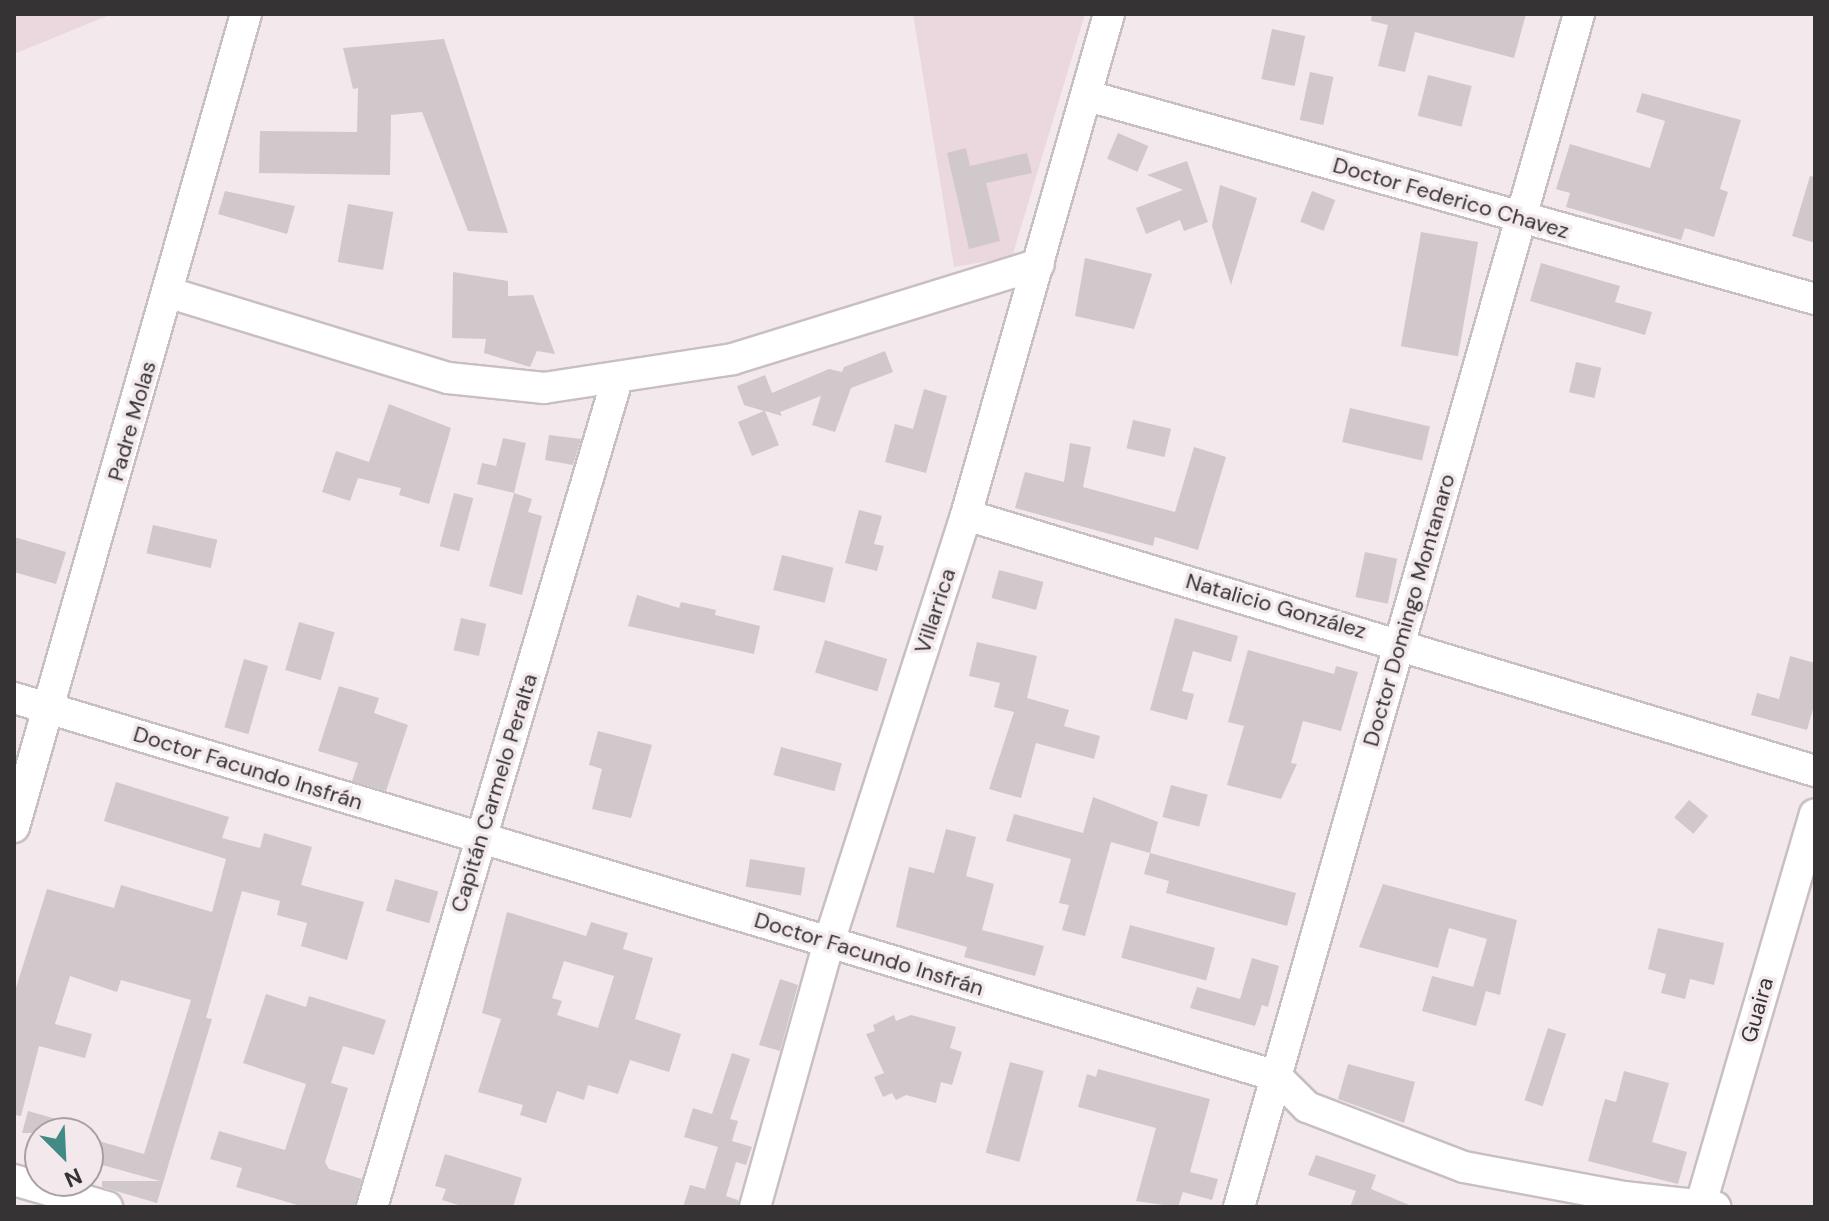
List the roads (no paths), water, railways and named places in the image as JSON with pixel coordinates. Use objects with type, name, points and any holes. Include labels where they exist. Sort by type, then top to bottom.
[{"type":"street","name":"Padre Molas","points":[[14,827],[170,293],[246,14]]},
{"type":"street","name":"Villarrica","points":[[755,1207],[829,942],[966,515],[1109,14]]},
{"type":"street","name":"Doctor Domingo Montanaro","points":[[1239,1207],[1579,14]]},
{"type":"street","name":"Doctor Federico Chavez","points":[[1088,96],[1815,299]]},
{"type":"street","points":[[170,293],[448,378],[544,388],[617,380],[733,359],[1039,264]]},
{"type":"street","name":"Capitán Carmelo Peralta","points":[[372,1207],[617,380]]},
{"type":"street","name":"Natalicio González","points":[[966,515],[1399,643],[1815,771]]},
{"type":"street","name":"Doctor Facundo Insfrán","points":[[14,698],[1276,1076],[1307,1107],[1464,1167],[1624,1197],[1705,1206]]},
{"type":"street","name":"Guaira","points":[[1705,1206],[1815,814]]},
{"type":"street","points":[[14,1180],[107,1207]]}]
